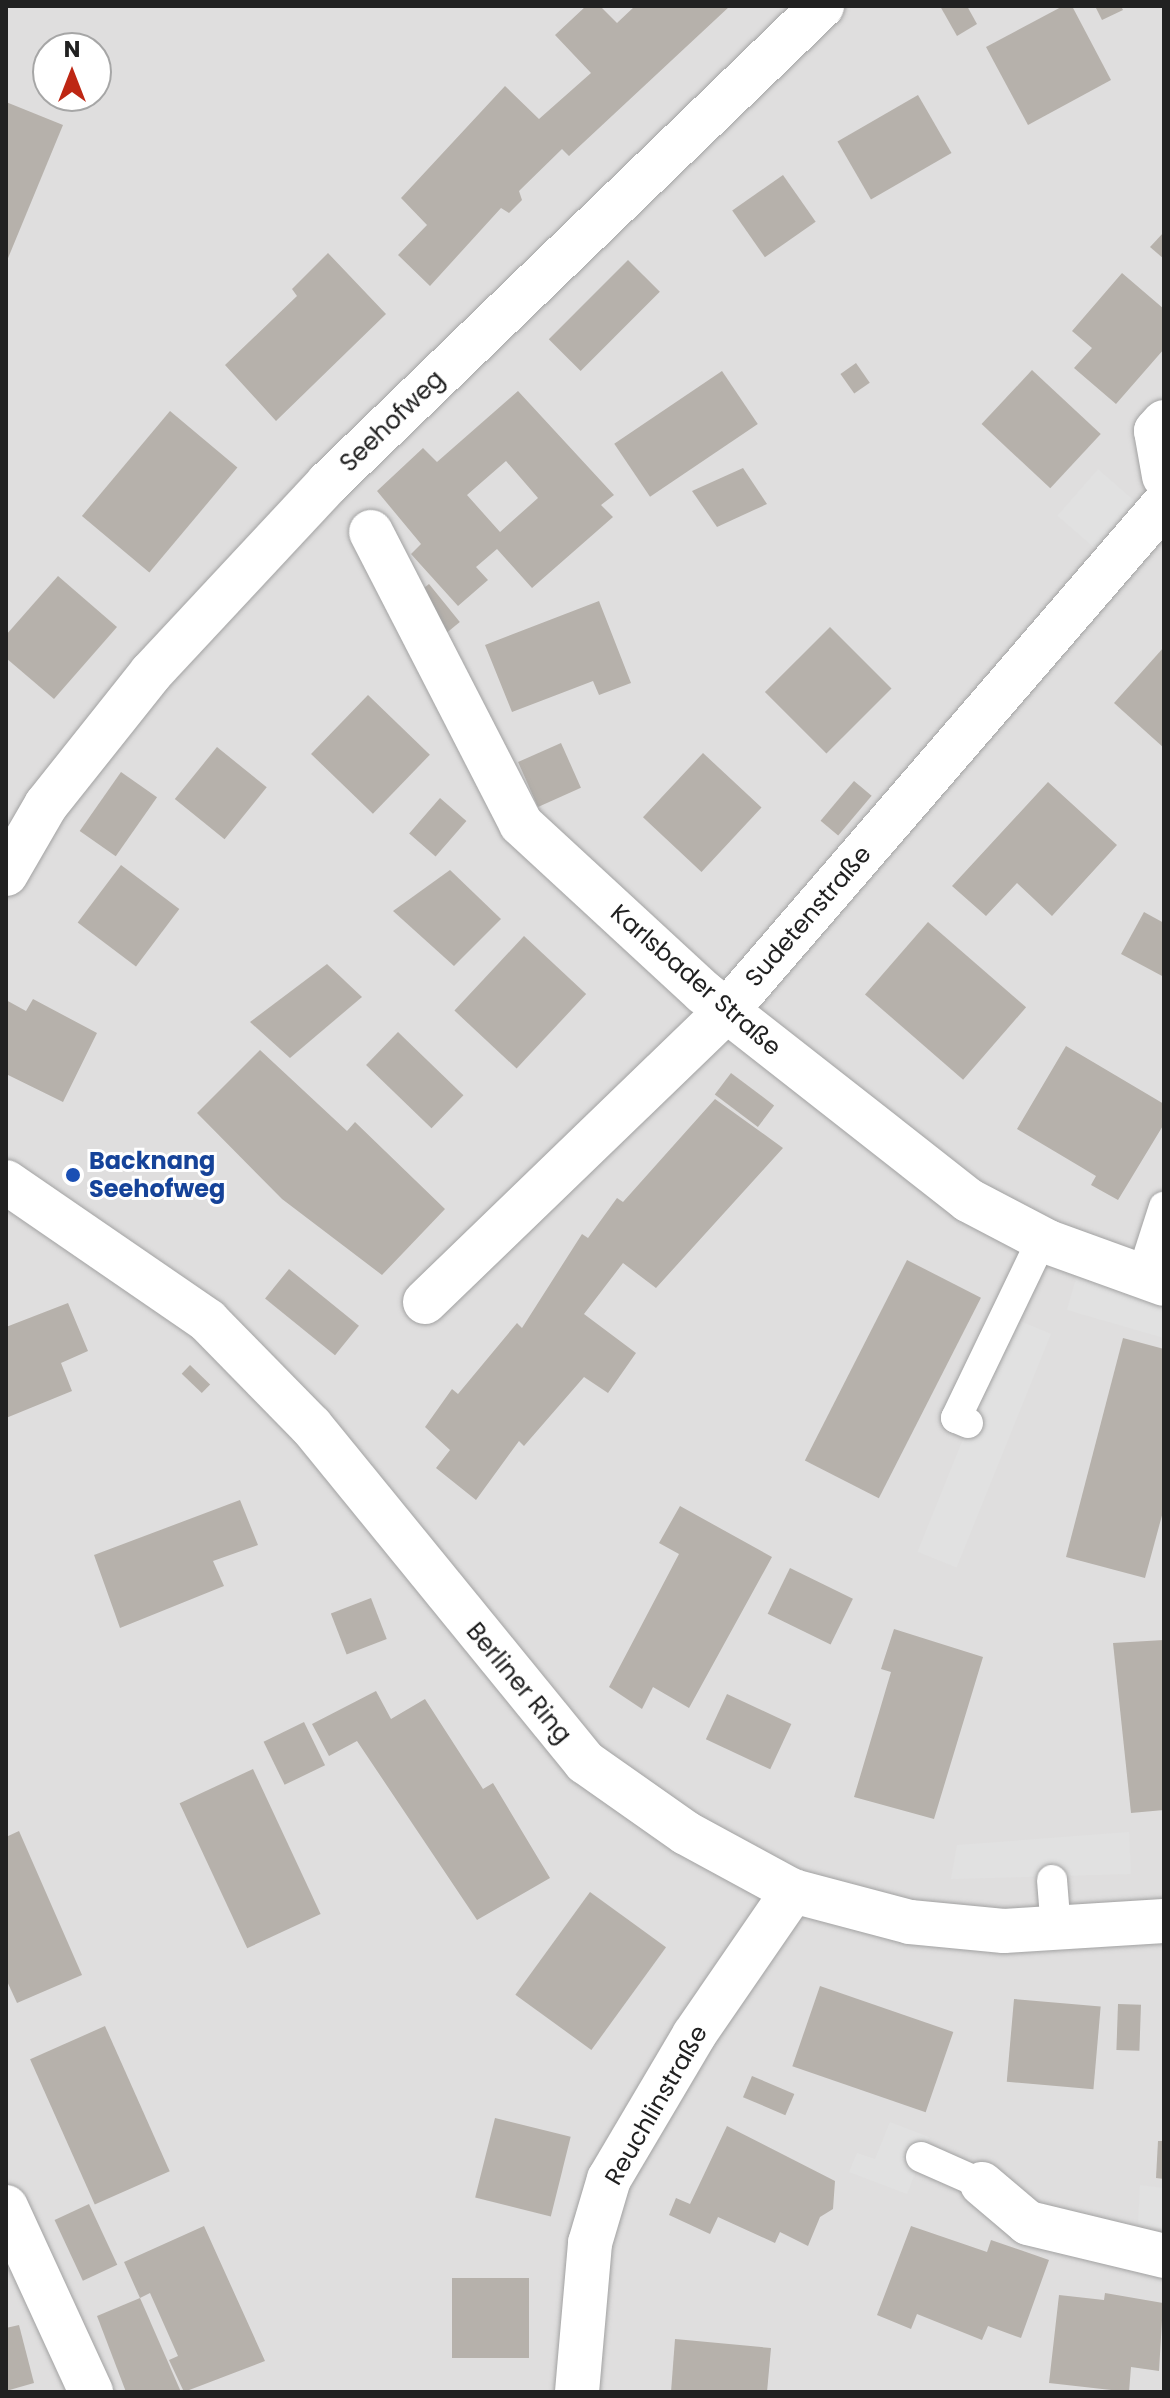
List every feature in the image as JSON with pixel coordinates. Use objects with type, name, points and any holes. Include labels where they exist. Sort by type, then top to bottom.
[{"type":"street","name":"Seehofweg","points":[[6,874],[46,805],[151,673],[328,483],[822,6]]},
{"type":"street","points":[[1164,422],[1156,431],[1164,476]]},
{"type":"street","name":"Sudetenstraße","points":[[425,1302],[729,1008],[1164,504]]},
{"type":"street","name":"Karlsbader Straße","points":[[371,532],[521,824],[729,1008],[886,1140],[968,1200],[1042,1239],[1152,1281]]},
{"type":"street","name":"Berliner Ring","points":[[6,1182],[208,1321],[311,1426],[585,1762],[686,1833],[793,1891],[910,1922],[1056,1930],[1164,1921]]},
{"type":"street","name":"Reuchlinstraße","points":[[577,2392],[590,2243],[609,2179],[694,2035],[793,1891]]},
{"type":"street","points":[[982,2184],[1028,2223],[1164,2256]]},
{"type":"street","points":[[6,2207],[91,2392]]},
{"type":"lane","points":[[1152,1281],[1164,1207]]},
{"type":"lane","points":[[968,1423],[956,1418],[1042,1239]]},
{"type":"lane","points":[[1052,1880],[1056,1930]]},
{"type":"lane","points":[[921,2157],[982,2184]]},
{"type":"shaded area","points":[[6,6],[1164,6],[1164,2392],[6,2392]]},
{"type":"shaded area","points":[[1098,469],[1153,517],[1112,564],[1057,516]]},
{"type":"shaded area","points":[[1077,1275],[1164,1304],[1164,1338],[1067,1310]]},
{"type":"shaded area","points":[[1012,1318],[1051,1334],[957,1567],[918,1552]]},
{"type":"shaded area","points":[[1129,1832],[1131,1874],[951,1879],[957,1845]]},
{"type":"shaded area","points":[[890,2122],[929,2137],[907,2194],[849,2172],[857,2153],[875,2159]]},
{"type":"shaded area","points":[[1140,2185],[1164,2188],[1164,2229],[1138,2224]]},
{"type":"building","points":[[586,6],[600,6],[617,23],[635,6],[730,6],[569,156],[562,149],[519,191],[522,200],[509,213],[501,208],[430,286],[398,255],[427,225],[401,198],[505,86],[539,119],[591,73],[555,35]]},
{"type":"building","points":[[940,6],[967,6],[977,24],[957,36]]},
{"type":"building","points":[[1063,6],[1072,6],[1111,80],[1028,125],[986,47]]},
{"type":"building","points":[[1095,6],[1121,6],[1123,10],[1102,20]]},
{"type":"building","points":[[918,95],[952,153],[871,200],[837,142]]},
{"type":"building","points":[[6,102],[63,125],[6,263]]},
{"type":"building","points":[[783,175],[816,222],[765,257],[732,211]]},
{"type":"building","points":[[1164,232],[1164,259],[1150,247]]},
{"type":"building","points":[[328,253],[386,314],[276,421],[225,365],[297,296],[292,289]]},
{"type":"building","points":[[628,260],[660,292],[581,371],[549,339]]},
{"type":"building","points":[[1122,273],[1164,309],[1164,349],[1116,404],[1074,368],[1092,348],[1072,331]]},
{"type":"building","points":[[856,363],[870,383],[854,394],[840,374]]},
{"type":"building","points":[[1032,370],[1101,434],[1050,488],[982,424]]},
{"type":"building","points":[[722,371],[758,424],[650,497],[614,444]]},
{"type":"building","points":[[518,391],[614,495],[601,505],[613,517],[532,588],[497,549],[476,567],[488,580],[458,606],[411,554],[421,544],[377,491],[423,448],[437,462]],"holes":[[[506,461],[538,498],[500,532],[467,495]]]},
{"type":"building","points":[[170,411],[237,468],[149,573],[82,516]]},
{"type":"building","points":[[743,468],[767,504],[717,527],[692,491]]},
{"type":"building","points":[[58,576],[117,627],[54,699],[6,658],[6,635]]},
{"type":"building","points":[[429,584],[460,622],[444,635],[413,597]]},
{"type":"building","points":[[599,601],[631,683],[599,695],[593,681],[512,712],[485,645]]},
{"type":"building","points":[[830,627],[892,689],[826,754],[765,692]]},
{"type":"building","points":[[1164,647],[1164,748],[1114,703]]},
{"type":"building","points":[[368,695],[430,755],[373,814],[311,754]]},
{"type":"building","points":[[561,743],[581,788],[538,807],[518,762]]},
{"type":"building","points":[[217,747],[267,787],[225,839],[175,799]]},
{"type":"building","points":[[703,753],[762,808],[701,872],[643,817]]},
{"type":"building","points":[[121,772],[157,797],[116,856],[80,831]]},
{"type":"building","points":[[854,781],[872,796],[838,836],[821,821]]},
{"type":"building","points":[[1048,782],[1117,845],[1052,916],[1017,883],[986,916],[952,886]]},
{"type":"building","points":[[440,798],[466,821],[436,856],[409,833]]},
{"type":"building","points":[[121,865],[179,909],[136,966],[78,923]]},
{"type":"building","points":[[450,870],[501,919],[454,966],[393,911]]},
{"type":"building","points":[[1144,912],[1164,923],[1164,977],[1121,954]]},
{"type":"building","points":[[928,922],[1026,1007],[963,1080],[865,994]]},
{"type":"building","points":[[524,936],[586,994],[517,1069],[454,1011]]},
{"type":"building","points":[[327,964],[362,997],[290,1058],[250,1022]]},
{"type":"building","points":[[33,999],[97,1033],[63,1102],[6,1074],[6,1000],[26,1011]]},
{"type":"building","points":[[398,1032],[463,1095],[432,1128],[366,1065]]},
{"type":"building","points":[[1066,1046],[1164,1104],[1164,1124],[1118,1200],[1091,1185],[1096,1176],[1017,1129]]},
{"type":"building","points":[[260,1050],[347,1131],[355,1122],[445,1209],[382,1275],[282,1199],[197,1113]]},
{"type":"building","points":[[731,1073],[774,1105],[758,1127],[715,1095]]},
{"type":"building","points":[[715,1099],[783,1148],[656,1288],[623,1263],[584,1314],[636,1353],[608,1393],[584,1377],[524,1446],[519,1441],[476,1500],[436,1468],[450,1450],[425,1427],[452,1389],[458,1394],[517,1323],[522,1328],[582,1234],[588,1238],[617,1198],[623,1202]]},
{"type":"building","points":[[907,1260],[981,1298],[879,1498],[805,1460]]},
{"type":"building","points":[[289,1269],[359,1326],[335,1355],[265,1299]]},
{"type":"building","points":[[68,1303],[88,1351],[61,1363],[72,1391],[6,1418],[6,1327]]},
{"type":"building","points":[[1123,1338],[1164,1349],[1164,1508],[1145,1578],[1066,1557]]},
{"type":"building","points":[[190,1365],[210,1384],[202,1393],[182,1374]]},
{"type":"building","points":[[240,1500],[258,1545],[213,1561],[224,1586],[120,1628],[94,1555]]},
{"type":"building","points":[[680,1506],[772,1557],[689,1708],[653,1687],[642,1709],[609,1687],[679,1554],[659,1543]]},
{"type":"building","points":[[790,1568],[853,1599],[831,1645],[768,1614]]},
{"type":"building","points":[[371,1598],[387,1639],[347,1654],[331,1613]]},
{"type":"building","points":[[894,1629],[983,1657],[934,1819],[854,1797],[891,1672],[881,1669]]},
{"type":"building","points":[[1164,1640],[1164,1810],[1131,1813],[1113,1643]]},
{"type":"building","points":[[376,1691],[391,1719],[425,1699],[483,1789],[493,1783],[550,1878],[477,1920],[357,1741],[329,1756],[312,1724]]},
{"type":"building","points":[[727,1694],[791,1724],[770,1769],[706,1739]]},
{"type":"building","points":[[304,1722],[325,1765],[285,1785],[264,1742]]},
{"type":"building","points":[[253,1769],[321,1914],[247,1948],[180,1803]]},
{"type":"building","points":[[19,1831],[82,1975],[17,2003],[6,1979],[6,1837]]},
{"type":"building","points":[[590,1892],[666,1947],[591,2050],[515,1995]]},
{"type":"building","points":[[820,1986],[953,2032],[926,2112],[792,2066]]},
{"type":"building","points":[[1014,1999],[1101,2007],[1093,2089],[1007,2082]]},
{"type":"building","points":[[1118,2004],[1141,2005],[1139,2051],[1116,2050]]},
{"type":"building","points":[[105,2026],[170,2171],[95,2205],[30,2059]]},
{"type":"building","points":[[752,2076],[794,2094],[785,2115],[743,2097]]},
{"type":"building","points":[[495,2118],[571,2137],[551,2216],[475,2198]]},
{"type":"building","points":[[727,2126],[835,2181],[833,2209],[820,2217],[808,2246],[780,2232],[775,2243],[718,2217],[710,2234],[669,2215],[676,2198],[690,2204]]},
{"type":"building","points":[[1158,2141],[1164,2141],[1164,2179],[1156,2178]]},
{"type":"building","points":[[89,2204],[117,2265],[83,2281],[55,2220]]},
{"type":"building","points":[[204,2226],[265,2361],[184,2392],[169,2360],[178,2356],[150,2293],[140,2298],[124,2262]]},
{"type":"building","points":[[911,2226],[987,2252],[991,2240],[1049,2260],[1021,2338],[988,2326],[982,2340],[917,2314],[911,2329],[877,2315]]},
{"type":"building","points":[[452,2278],[529,2278],[529,2358],[452,2358]]},
{"type":"building","points":[[1105,2293],[1163,2303],[1159,2371],[1131,2367],[1129,2392],[1049,2383],[1059,2295],[1104,2300]]},
{"type":"building","points":[[140,2298],[181,2392],[126,2392],[97,2316]]},
{"type":"building","points":[[19,2325],[34,2383],[6,2391],[6,2328]]},
{"type":"building","points":[[675,2339],[771,2348],[767,2392],[671,2392]]},
{"type":"place","name":"Backnang Seehofweg","points":[[73,1175]]}]
